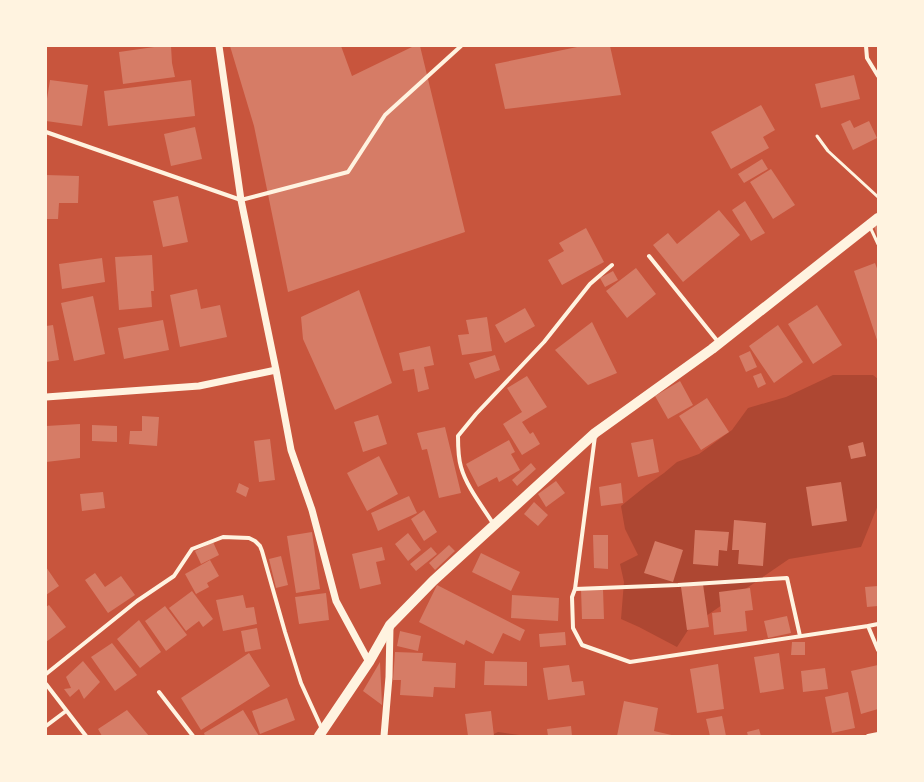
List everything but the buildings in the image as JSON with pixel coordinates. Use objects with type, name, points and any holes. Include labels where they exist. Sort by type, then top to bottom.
[{"type":"main road","points":[[321,733],[369,662],[390,625],[433,581],[595,433],[720,343],[878,218]]},
{"type":"street","points":[[219,46],[241,200],[291,450],[312,510],[336,602],[369,662]]},
{"type":"street","points":[[46,132],[241,200],[348,172],[385,115],[461,46]]},
{"type":"street","points":[[866,46],[867,58],[878,76]]},
{"type":"street","points":[[649,256],[720,343]]},
{"type":"street","points":[[494,525],[471,488],[461,468],[458,453],[458,436],[476,414],[544,342],[590,284],[612,264]]},
{"type":"street","points":[[46,397],[199,386],[276,370]]},
{"type":"street","points":[[595,433],[575,589],[572,598],[573,628],[582,645],[630,662],[878,624]]},
{"type":"street","points":[[46,674],[137,601],[174,576],[192,550],[223,537],[249,538],[260,546],[262,551],[301,683],[321,733]]},
{"type":"street","points":[[575,589],[678,585],[787,578],[800,636]]},
{"type":"street","points":[[384,736],[389,677],[390,625]]},
{"type":"street","points":[[868,626],[878,650]]},
{"type":"street","points":[[46,684],[86,736]]},
{"type":"street","points":[[159,692],[193,736]]},
{"type":"street","points":[[46,726],[66,711]]},
{"type":"street","points":[[868,736],[878,734]]},
{"type":"lane","points":[[817,136],[828,151],[878,197]]},
{"type":"lane","points":[[869,225],[878,244]]},
{"type":"shaded area","points":[[833,375],[873,375],[878,379],[878,505],[861,547],[789,559],[690,627],[677,647],[621,619],[624,582],[620,564],[638,555],[625,529],[621,506],[677,462],[699,454],[732,430],[748,408],[786,397]]},
{"type":"shaded area","points":[[498,732],[527,736],[490,736]]}]
